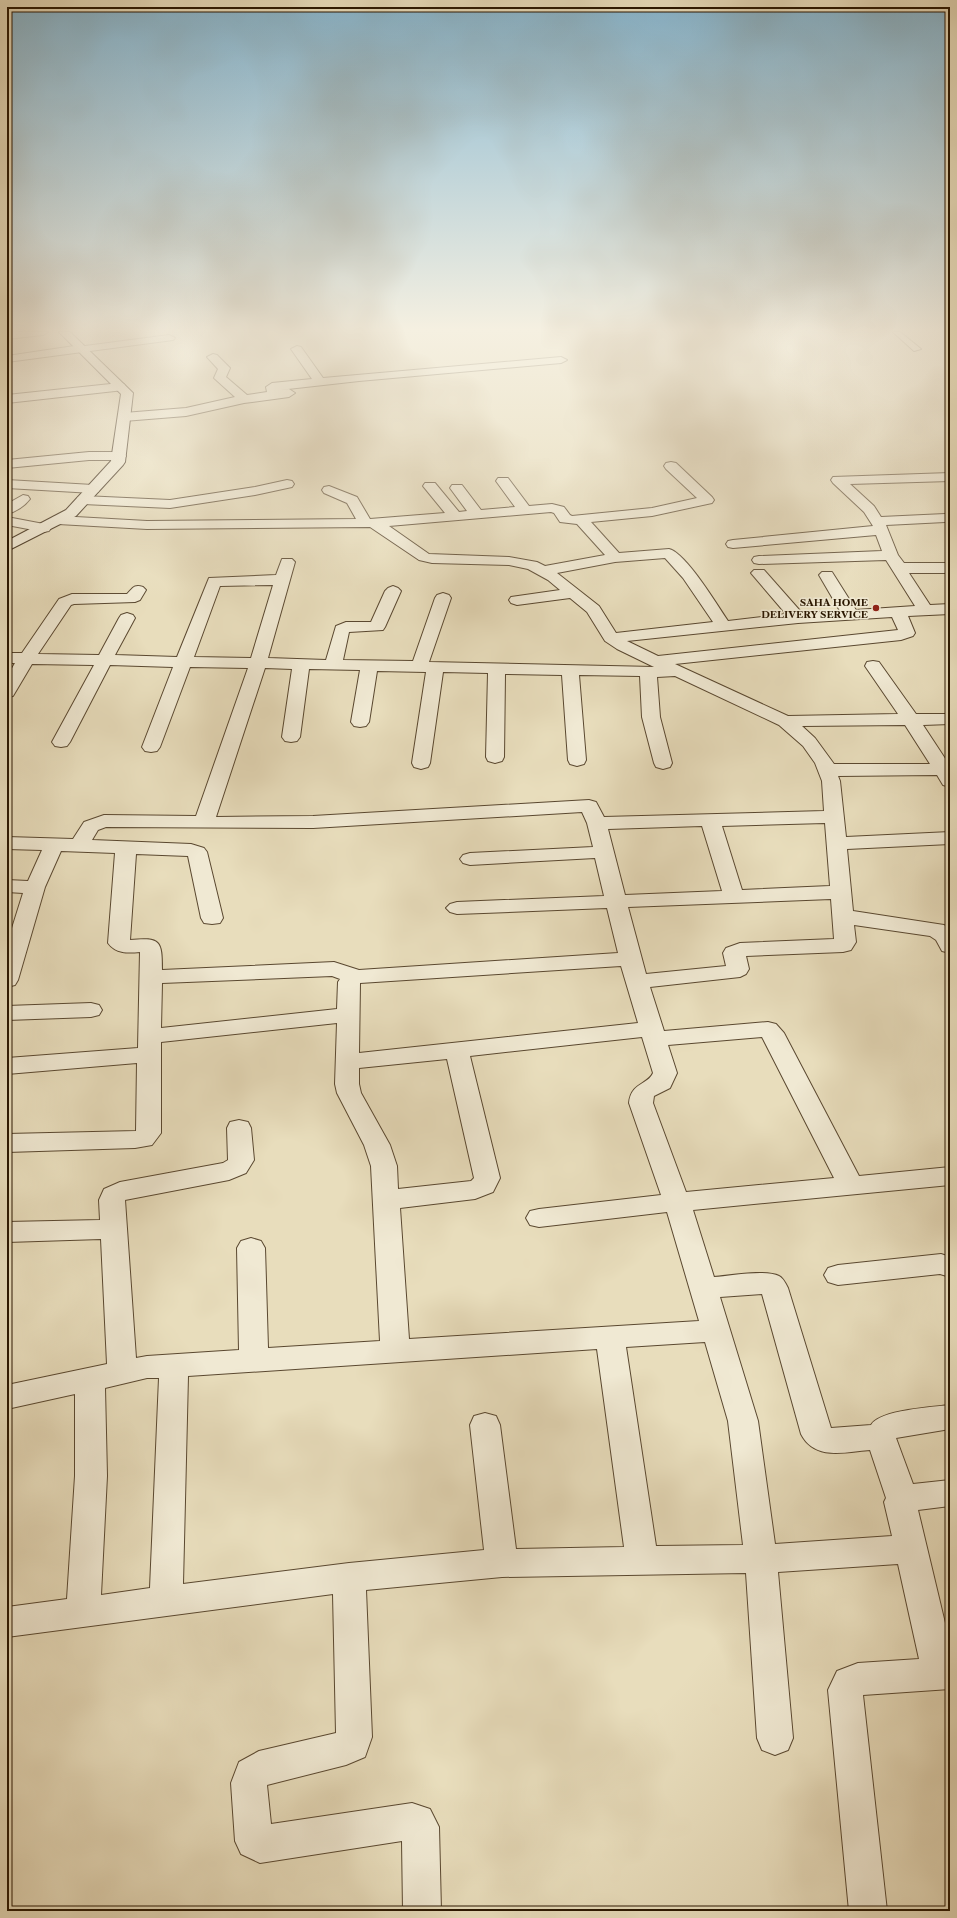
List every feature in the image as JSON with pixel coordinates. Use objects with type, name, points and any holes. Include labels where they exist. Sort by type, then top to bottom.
[{"type":"street","points":[[7,548],[71,513],[118,462],[123,422]]},
{"type":"street","points":[[7,464],[83,456],[119,456]]},
{"type":"street","points":[[7,521],[51,524],[147,525],[369,523],[556,508],[560,510],[566,519],[580,519],[652,512],[707,500],[671,466]]},
{"type":"street","points":[[925,610],[891,554],[879,525],[869,509],[838,480],[950,476]]},
{"type":"street","points":[[503,481],[526,510]]},
{"type":"street","points":[[7,484],[93,489]]},
{"type":"street","points":[[83,500],[170,504],[255,491],[288,484]]},
{"type":"street","points":[[430,486],[455,516]]},
{"type":"street","points":[[456,488],[478,515]]},
{"type":"street","points":[[329,490],[352,500],[369,523],[380,527],[424,557],[432,559],[509,561],[532,565],[553,577],[573,593],[593,610],[611,638],[652,666],[680,672],[784,721],[809,742],[827,770],[832,781],[845,942],[843,945],[737,951],[734,953],[738,969],[732,972],[638,981]]},
{"type":"street","points":[[7,510],[23,499]]},
{"type":"street","points":[[733,544],[945,518]]},
{"type":"street","points":[[580,519],[616,558]]},
{"type":"street","points":[[542,571],[616,558],[669,553],[689,575],[723,625]]},
{"type":"street","points":[[798,618],[759,567],[891,554]]},
{"type":"street","points":[[204,822],[258,664],[287,562]]},
{"type":"street","points":[[899,568],[950,568]]},
{"type":"street","points":[[827,575],[850,615]]},
{"type":"street","points":[[151,747],[215,580],[282,580]]},
{"type":"street","points":[[7,692],[26,659],[68,600],[129,599],[134,597],[138,590]]},
{"type":"street","points":[[333,666],[342,629],[346,627],[377,627],[393,591]]},
{"type":"street","points":[[517,600],[573,593]]},
{"type":"street","points":[[421,763],[427,668],[443,598]]},
{"type":"street","points":[[611,638],[798,618],[950,609]]},
{"type":"street","points":[[7,658],[105,662],[570,670],[652,666],[905,635],[907,633],[898,612]]},
{"type":"street","points":[[61,742],[105,662],[127,618]]},
{"type":"street","points":[[291,737],[301,665]]},
{"type":"street","points":[[360,722],[370,666]]},
{"type":"street","points":[[652,666],[651,717],[663,763]]},
{"type":"street","points":[[873,666],[948,773]]},
{"type":"street","points":[[494,757],[497,668]]},
{"type":"street","points":[[570,670],[577,760]]},
{"type":"street","points":[[784,721],[950,719]]},
{"type":"street","points":[[827,770],[948,773]]},
{"type":"street","points":[[79,845],[91,826],[104,821],[313,822],[587,805],[591,807],[597,823],[630,959],[665,1073],[661,1082],[644,1091],[641,1096],[641,1102],[677,1202],[705,1288],[743,1421],[761,1559],[775,1738]]},
{"type":"street","points":[[597,823],[835,817]]},
{"type":"street","points":[[710,820],[734,896]]},
{"type":"street","points":[[837,843],[950,838]]},
{"type":"street","points":[[7,842],[191,850],[197,852],[212,918]]},
{"type":"street","points":[[7,980],[35,887],[54,845]]},
{"type":"street","points":[[7,1143],[143,1139],[148,1133],[151,948],[150,946],[124,946],[119,943],[126,847]]},
{"type":"street","points":[[470,859],[603,852]]},
{"type":"street","points":[[7,886],[35,887]]},
{"type":"street","points":[[457,908],[615,900],[841,892]]},
{"type":"street","points":[[843,914],[850,918],[943,930],[944,936],[950,946]]},
{"type":"street","points":[[395,1351],[384,1166],[377,1145],[349,1093],[347,1062],[348,982],[357,977],[630,959]]},
{"type":"street","points":[[151,977],[334,969],[357,977]]},
{"type":"street","points":[[7,1013],[91,1010]]},
{"type":"street","points":[[7,1066],[348,1015]]},
{"type":"street","points":[[347,1062],[457,1050],[654,1034],[768,1029],[772,1033],[851,1186]]},
{"type":"street","points":[[386,1200],[475,1190],[484,1186],[487,1178],[457,1050]]},
{"type":"street","points":[[122,1372],[112,1200],[113,1195],[120,1192],[229,1171],[237,1167],[241,1160],[239,1128]]},
{"type":"street","points":[[539,1218],[677,1202],[950,1176]]},
{"type":"street","points":[[7,1232],[114,1228]]},
{"type":"street","points":[[251,1248],[254,1360]]},
{"type":"street","points":[[838,1275],[941,1264],[950,1267]]},
{"type":"street","points":[[705,1288],[769,1283],[774,1288],[816,1434],[822,1439],[828,1441],[882,1437]]},
{"type":"street","points":[[7,1397],[147,1367],[707,1331],[713,1329],[714,1323]]},
{"type":"street","points":[[610,1338],[642,1560]]},
{"type":"street","points":[[166,1601],[174,1366]]},
{"type":"street","points":[[83,1612],[91,1476],[90,1380]]},
{"type":"street","points":[[868,1911],[845,1690],[849,1682],[858,1679],[945,1674],[910,1549],[900,1507],[902,1498],[882,1437],[884,1430],[891,1426],[950,1417]]},
{"type":"street","points":[[485,1425],[502,1563]]},
{"type":"street","points":[[902,1498],[950,1493]]},
{"type":"street","points":[[7,1622],[349,1577],[502,1563],[761,1559],[910,1549]]},
{"type":"street","points":[[349,1577],[354,1737],[352,1745],[346,1748],[259,1769],[252,1774],[249,1783],[254,1841],[260,1844],[266,1844],[412,1821],[418,1822],[420,1826],[422,1911]]},
{"type":"place","name":"SAHA HOME DELIVERY SERVICE","points":[[876,608]]}]
